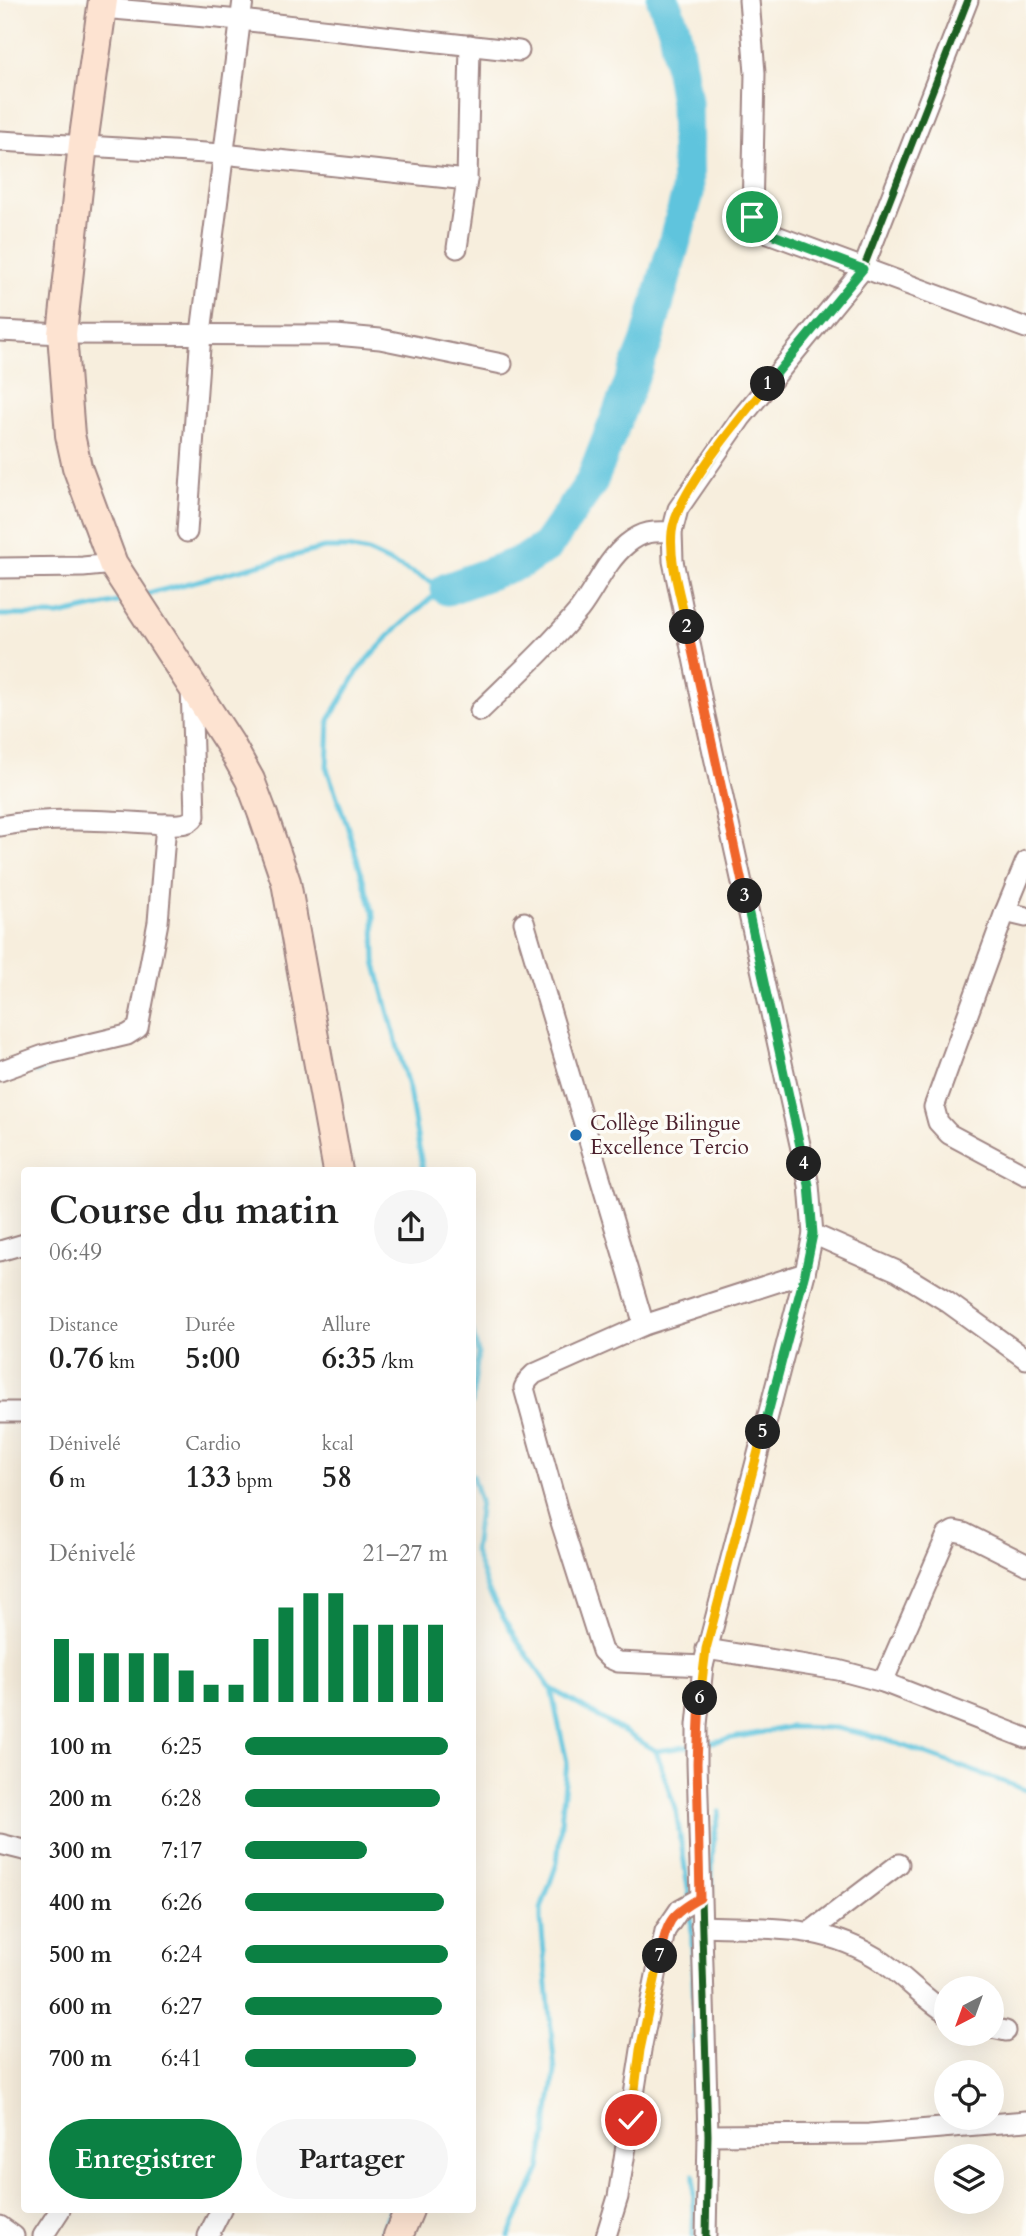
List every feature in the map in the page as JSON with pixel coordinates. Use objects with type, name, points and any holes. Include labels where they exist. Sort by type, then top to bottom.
[{"type":"main road","points":[[102,4],[62,334],[70,435],[77,467],[117,571],[191,682],[250,780],[286,882],[337,1167]]},
{"type":"main road","points":[[398,2236],[408,2213]]},
{"type":"street","points":[[750,0],[755,73],[752,217],[756,226],[863,269],[1026,328]]},
{"type":"street","points":[[706,2236],[708,2135],[697,1763],[697,1725],[704,1657],[813,1234],[809,1185],[705,716],[673,561],[672,532],[678,509],[741,418],[863,269],[968,0]]},
{"type":"street","points":[[102,4],[242,10],[519,51]]},
{"type":"street","points":[[187,532],[201,333],[242,10]]},
{"type":"street","points":[[457,248],[467,180],[470,45]]},
{"type":"street","points":[[0,141],[223,154],[467,180]]},
{"type":"street","points":[[0,331],[62,334],[336,335],[380,339],[502,364]]},
{"type":"street","points":[[480,711],[556,636],[581,607],[610,561],[628,543],[649,531],[672,532]]},
{"type":"street","points":[[0,568],[83,567],[117,571]]},
{"type":"street","points":[[0,826],[28,821],[186,824],[192,821],[195,816],[191,682]]},
{"type":"street","points":[[0,1071],[66,1048],[127,1034],[138,1028],[158,922],[166,824]]},
{"type":"street","points":[[1026,861],[934,1107],[938,1122],[949,1135],[1026,1175]]},
{"type":"street","points":[[1005,912],[1026,917]]},
{"type":"street","points":[[524,922],[644,1325]]},
{"type":"street","points":[[813,1234],[897,1271],[946,1301],[1026,1359]]},
{"type":"street","points":[[0,1251],[21,1245]]},
{"type":"street","points":[[805,1273],[644,1325],[534,1374],[527,1380],[524,1388],[561,1522],[602,1651],[618,1662],[704,1657],[838,1670],[883,1682],[1026,1738]]},
{"type":"street","points":[[0,1412],[21,1412]]},
{"type":"street","points":[[883,1682],[947,1535],[954,1531],[964,1533],[1026,1564]]},
{"type":"street","points":[[0,1844],[21,1849]]},
{"type":"street","points":[[811,1931],[899,1864]]},
{"type":"street","points":[[606,2236],[618,2197],[640,2050],[665,1931],[680,1909],[700,1898]]},
{"type":"street","points":[[701,1926],[811,1931],[832,1937],[885,1964],[934,2005]]},
{"type":"street","points":[[708,2135],[869,2134],[1026,2121]]},
{"type":"street","points":[[43,2236],[58,2213]]},
{"type":"street","points":[[208,2236],[220,2213]]},
{"type":"street","points":[[0,2226],[14,2236]]},
{"type":"waterway","points":[[447,589],[524,561],[547,546],[591,483],[647,341],[688,193],[686,102],[674,28],[663,0]]},
{"type":"waterway","points":[[143,595],[324,548],[348,548],[368,552],[447,589]]},
{"type":"waterway","points":[[422,1167],[409,1090],[375,961],[374,916],[327,769],[329,720],[360,668],[393,632],[430,599],[447,589]]},
{"type":"waterway","points":[[0,615],[59,615],[127,600]]},
{"type":"waterway","points":[[36,1072],[55,1061]]},
{"type":"waterway","points":[[476,1345],[476,1370]]},
{"type":"waterway","points":[[476,1488],[480,1501],[476,1534]]},
{"type":"waterway","points":[[476,1556],[489,1592],[516,1639],[551,1689],[567,1762],[557,1863],[541,1909],[555,2072],[540,2169],[509,2236]]},
{"type":"waterway","points":[[552,1689],[656,1751],[692,1746]]},
{"type":"waterway","points":[[702,1744],[789,1727],[836,1728],[882,1738],[1026,1790]]},
{"type":"waterway","points":[[656,1751],[676,1811],[686,1874]]},
{"type":"waterway","points":[[711,1894],[713,1842],[719,1812]]},
{"type":"waterway","points":[[686,1876],[690,1899]]},
{"type":"waterway","points":[[691,1909],[695,2042]]},
{"type":"waterway","points":[[693,2236],[694,2175]]},
{"type":"waterway","points":[[380,2236],[389,2213]]},
{"type":"cycle path","points":[[706,2236],[708,2135],[697,1763],[697,1725],[703,1666],[813,1234],[809,1185],[705,716],[673,561],[672,532],[678,509],[741,418],[863,269],[968,0]]},
{"type":"place","name":"Collège Bilingue Excellence Tercio","points":[[576,1135]]},
{"type":"route","points":[[631,2120],[640,2050],[665,1931],[680,1909],[700,1898],[697,1725],[703,1666],[813,1234],[809,1185],[705,716],[673,561],[672,532],[678,509],[741,418],[863,269],[763,231],[756,226],[752,217]]}]
